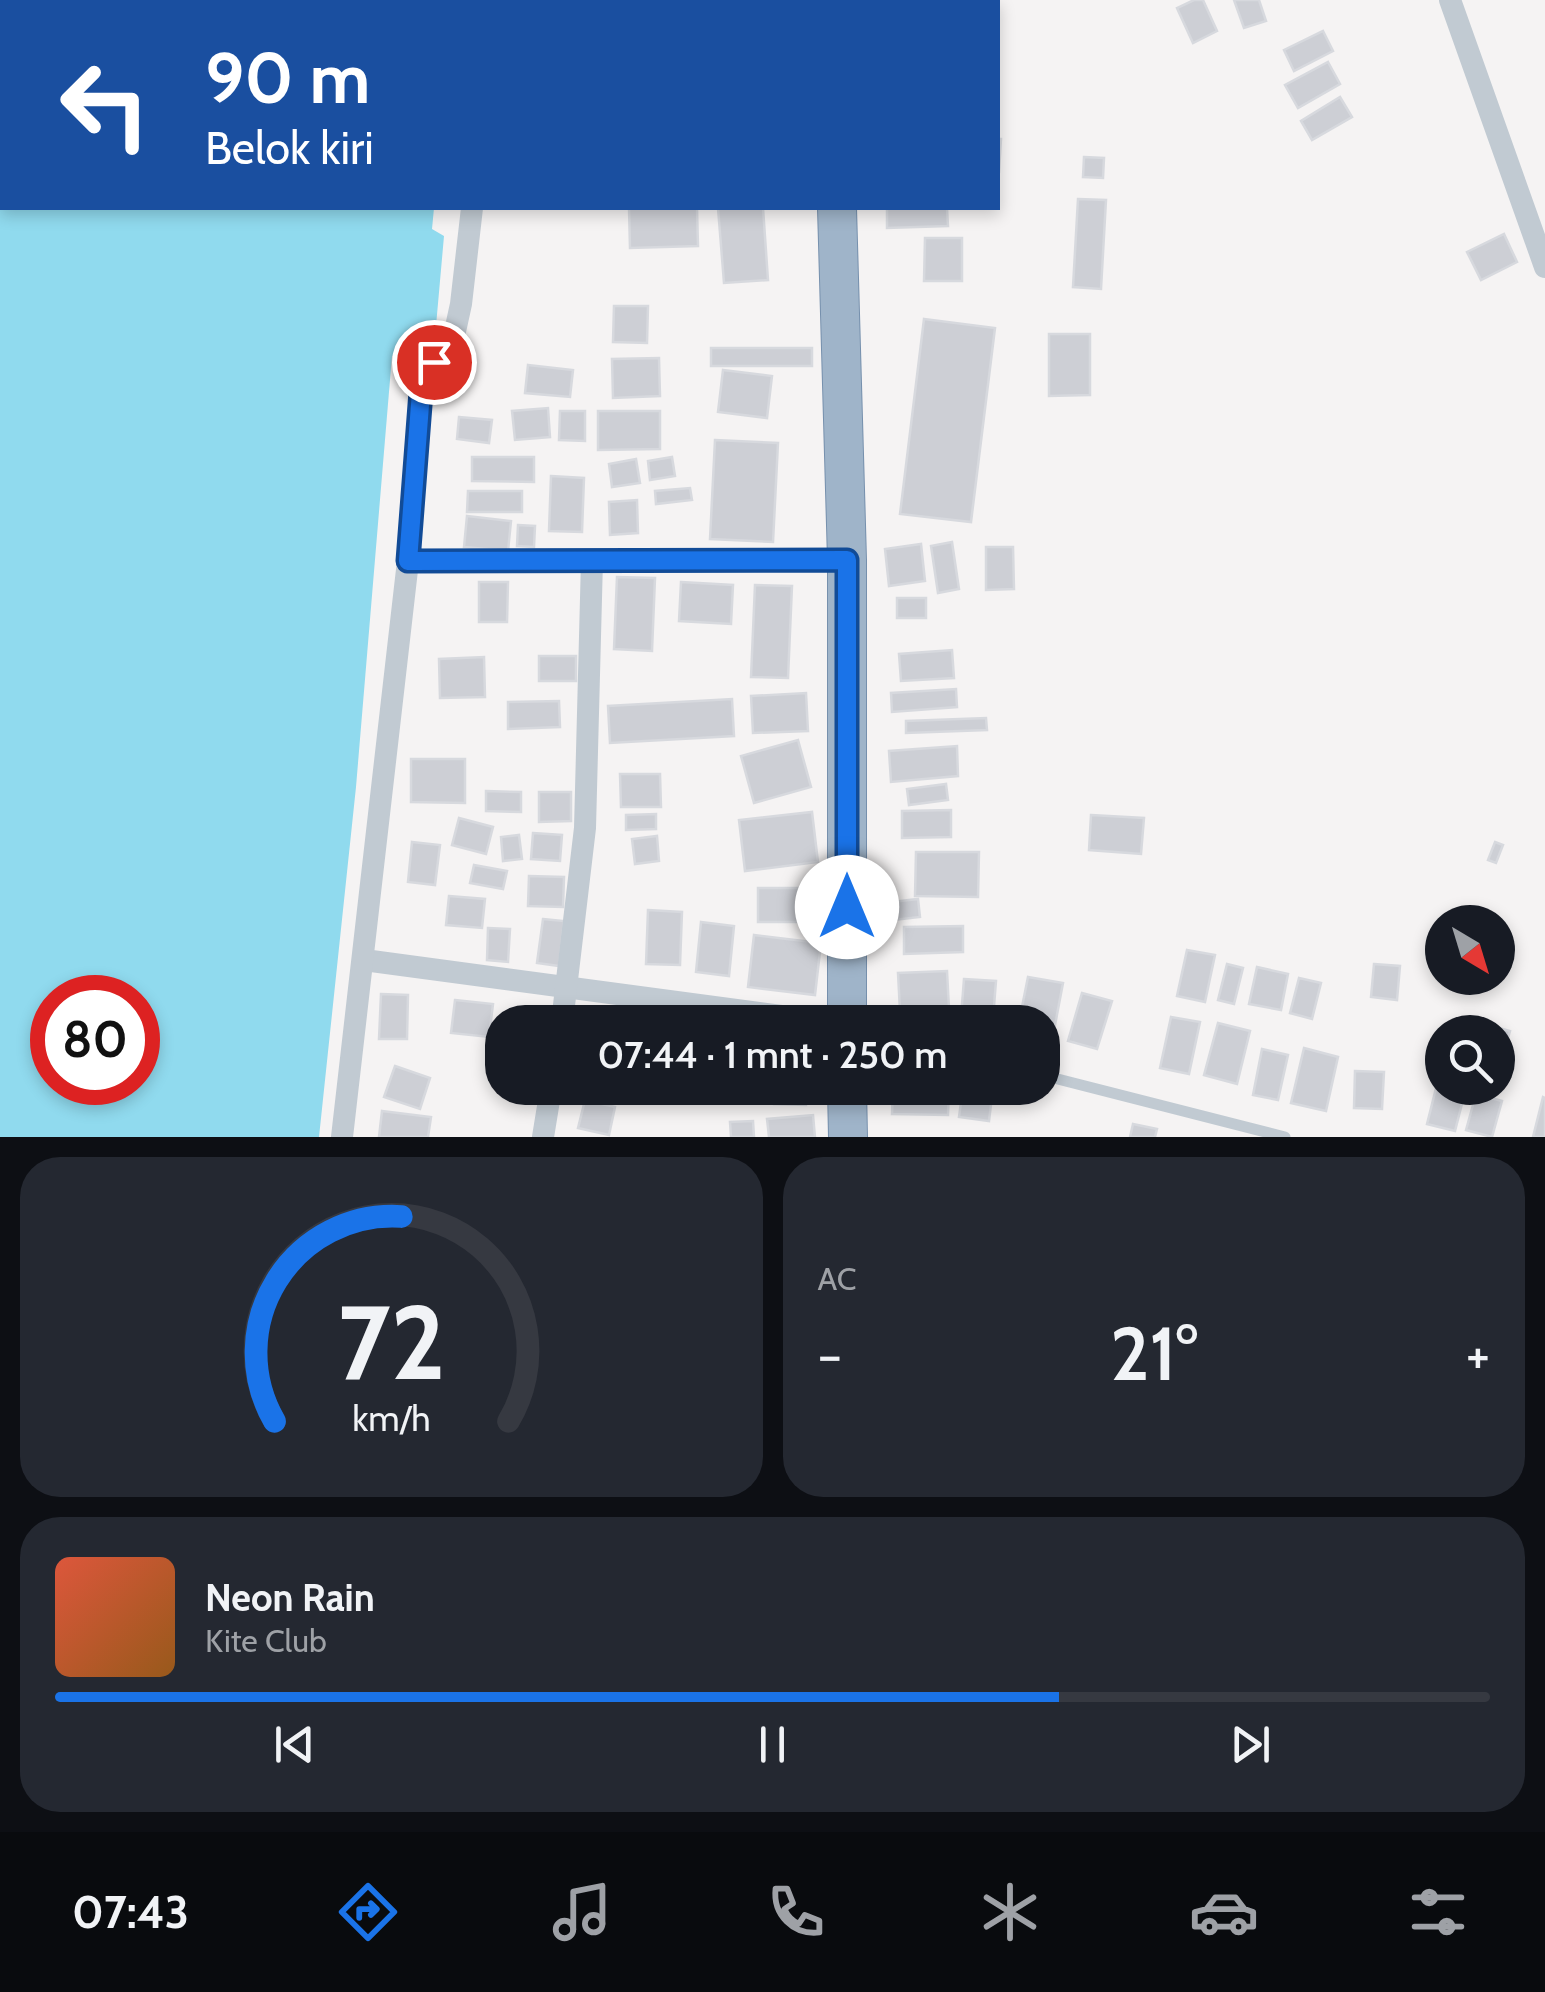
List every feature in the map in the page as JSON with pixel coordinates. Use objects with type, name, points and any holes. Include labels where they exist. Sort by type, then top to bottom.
[{"type":"highway","points":[[838,210],[847,560],[846,1005]]},
{"type":"highway","points":[[847,1105],[848,1137]]},
{"type":"street","points":[[1450,0],[1545,267]]},
{"type":"street","points":[[342,1137],[408,561],[422,379],[454,336],[472,210]]},
{"type":"street","points":[[565,1005],[584,828],[592,560]]},
{"type":"street","points":[[408,561],[847,560]]},
{"type":"street","points":[[364,960],[697,1005]]},
{"type":"street","points":[[543,1137],[548,1105]]},
{"type":"lane","points":[[1060,1080],[1284,1137]]},
{"type":"water","points":[[0,210],[434,210],[432,229],[444,236],[436,326],[392,356],[356,787],[319,1137],[0,1137]]},
{"type":"building","points":[[1203,0],[1217,31],[1193,43],[1177,8]]},
{"type":"building","points":[[1234,0],[1259,0],[1266,21],[1244,28]]},
{"type":"building","points":[[1323,31],[1333,51],[1294,71],[1284,50]]},
{"type":"building","points":[[1328,62],[1340,84],[1298,108],[1285,85]]},
{"type":"building","points":[[1340,97],[1352,117],[1312,140],[1301,121]]},
{"type":"building","points":[[1084,157],[1104,158],[1103,178],[1083,177]]},
{"type":"building","points":[[1078,199],[1106,200],[1101,289],[1073,287]]},
{"type":"building","points":[[629,210],[697,210],[698,246],[630,248]]},
{"type":"building","points":[[718,210],[763,210],[768,280],[724,283]]},
{"type":"building","points":[[887,210],[947,210],[948,226],[887,228]]},
{"type":"building","points":[[1504,234],[1517,262],[1481,280],[1467,252]]},
{"type":"building","points":[[925,238],[962,238],[962,281],[924,281]]},
{"type":"building","points":[[614,306],[648,306],[647,343],[613,342]]},
{"type":"building","points":[[924,319],[995,328],[971,522],[900,514]]},
{"type":"building","points":[[1049,334],[1090,334],[1090,395],[1049,396]]},
{"type":"building","points":[[711,348],[812,348],[812,366],[711,366]]},
{"type":"building","points":[[659,358],[660,396],[613,398],[612,359]]},
{"type":"building","points":[[528,365],[573,370],[570,397],[525,393]]},
{"type":"building","points":[[723,370],[772,376],[767,418],[718,412]]},
{"type":"building","points":[[548,408],[550,437],[515,440],[512,411]]},
{"type":"building","points":[[560,411],[585,411],[585,441],[559,440]]},
{"type":"building","points":[[598,411],[660,411],[660,449],[598,450]]},
{"type":"building","points":[[459,417],[492,420],[489,443],[457,439]]},
{"type":"building","points":[[715,440],[778,443],[773,542],[710,539]]},
{"type":"building","points":[[472,457],[534,457],[534,482],[472,481]]},
{"type":"building","points":[[672,457],[675,476],[650,480],[648,461]]},
{"type":"building","points":[[636,459],[640,483],[612,487],[609,464]]},
{"type":"building","points":[[551,476],[584,478],[582,532],[549,531]]},
{"type":"building","points":[[690,488],[692,500],[656,504],[655,491]]},
{"type":"building","points":[[468,491],[522,491],[522,512],[467,512]]},
{"type":"building","points":[[637,500],[638,533],[610,535],[609,502]]},
{"type":"building","points":[[467,516],[511,521],[508,551],[464,547]]},
{"type":"building","points":[[518,525],[535,526],[534,547],[517,546]]},
{"type":"building","points":[[952,542],[959,589],[938,593],[931,546]]},
{"type":"building","points":[[921,544],[925,581],[889,586],[885,549]]},
{"type":"building","points":[[986,547],[1013,547],[1014,589],[986,590]]},
{"type":"building","points":[[617,577],[655,578],[652,651],[614,649]]},
{"type":"building","points":[[479,582],[508,582],[507,622],[479,622]]},
{"type":"building","points":[[681,582],[733,585],[731,624],[679,621]]},
{"type":"building","points":[[755,585],[792,586],[788,678],[751,677]]},
{"type":"building","points":[[897,598],[926,598],[926,618],[897,618]]},
{"type":"building","points":[[952,650],[954,678],[901,681],[899,654]]},
{"type":"building","points":[[539,656],[576,656],[576,681],[539,681]]},
{"type":"building","points":[[484,657],[485,697],[440,698],[439,659]]},
{"type":"building","points":[[956,689],[957,707],[892,712],[891,693]]},
{"type":"building","points":[[806,693],[808,731],[753,733],[751,696]]},
{"type":"building","points":[[732,699],[734,736],[610,743],[608,706]]},
{"type":"building","points":[[559,701],[560,727],[508,729],[508,702]]},
{"type":"building","points":[[986,718],[987,730],[906,733],[906,721]]},
{"type":"building","points":[[798,740],[811,787],[754,803],[741,756]]},
{"type":"building","points":[[957,746],[958,776],[891,782],[889,751]]},
{"type":"building","points":[[411,759],[465,759],[465,803],[411,802]]},
{"type":"building","points":[[620,774],[660,774],[661,807],[621,807]]},
{"type":"building","points":[[946,784],[948,800],[909,805],[907,789]]},
{"type":"building","points":[[486,791],[521,792],[521,812],[486,811]]},
{"type":"building","points":[[539,792],[571,792],[571,821],[539,822]]},
{"type":"building","points":[[951,810],[951,837],[902,838],[902,811]]},
{"type":"building","points":[[812,812],[818,862],[745,871],[739,820]]},
{"type":"building","points":[[656,814],[656,829],[626,830],[626,815]]},
{"type":"building","points":[[1091,815],[1144,818],[1141,854],[1089,850]]},
{"type":"building","points":[[459,818],[493,827],[486,854],[452,845]]},
{"type":"building","points":[[533,833],[562,835],[560,861],[531,859]]},
{"type":"building","points":[[519,835],[522,859],[503,861],[501,837]]},
{"type":"building","points":[[657,836],[659,861],[635,864],[632,839]]},
{"type":"building","points":[[412,842],[440,845],[435,885],[408,882]]},
{"type":"building","points":[[1495,842],[1503,845],[1496,863],[1488,860]]},
{"type":"building","points":[[916,852],[979,852],[978,897],[915,896]]},
{"type":"building","points":[[474,865],[507,871],[503,889],[470,883]]},
{"type":"building","points":[[529,876],[564,877],[563,907],[528,906]]},
{"type":"building","points":[[758,888],[809,888],[809,922],[758,922]]},
{"type":"building","points":[[449,896],[485,899],[482,928],[446,925]]},
{"type":"building","points":[[918,899],[920,917],[884,921],[883,903]]},
{"type":"building","points":[[648,910],[682,912],[680,965],[646,964]]},
{"type":"building","points":[[543,919],[564,921],[559,966],[537,963]]},
{"type":"building","points":[[701,922],[734,926],[729,976],[696,972]]},
{"type":"building","points":[[963,926],[963,952],[904,954],[904,927]]},
{"type":"building","points":[[488,928],[510,929],[508,962],[487,960]]},
{"type":"building","points":[[754,935],[821,943],[815,995],[748,987]]},
{"type":"building","points":[[1187,950],[1215,955],[1205,1002],[1177,996]]},
{"type":"building","points":[[1227,964],[1243,968],[1234,1004],[1218,1000]]},
{"type":"building","points":[[1374,964],[1400,966],[1397,1000],[1371,997]]},
{"type":"building","points":[[1257,967],[1288,974],[1281,1010],[1249,1004]]},
{"type":"building","points":[[947,971],[949,1005],[900,1005],[898,973]]},
{"type":"building","points":[[1028,977],[1063,983],[1059,1005],[1022,1005]]},
{"type":"building","points":[[1299,978],[1321,983],[1312,1019],[1290,1013]]},
{"type":"building","points":[[964,979],[996,981],[994,1005],[962,1005]]},
{"type":"building","points":[[1082,993],[1112,1001],[1097,1049],[1068,1041]]},
{"type":"building","points":[[381,994],[408,995],[407,1039],[379,1039]]},
{"type":"building","points":[[455,1000],[493,1004],[485,1005],[485,1037],[451,1033]]},
{"type":"building","points":[[1171,1017],[1200,1022],[1189,1074],[1160,1068]]},
{"type":"building","points":[[1218,1023],[1250,1031],[1237,1084],[1204,1075]]},
{"type":"building","points":[[1304,1048],[1338,1057],[1326,1111],[1291,1103]]},
{"type":"building","points":[[1262,1049],[1288,1055],[1278,1100],[1253,1095]]},
{"type":"building","points":[[395,1066],[430,1078],[420,1109],[384,1097]]},
{"type":"building","points":[[1355,1071],[1384,1072],[1382,1109],[1354,1108]]},
{"type":"building","points":[[1543,1097],[1545,1137],[1533,1137]]},
{"type":"building","points":[[584,1105],[615,1107],[609,1135],[578,1128]]},
{"type":"building","points":[[892,1105],[948,1105],[948,1115],[892,1114]]},
{"type":"building","points":[[961,1105],[991,1105],[989,1121],[959,1117]]},
{"type":"building","points":[[1432,1105],[1462,1105],[1455,1131],[1427,1124]]},
{"type":"building","points":[[1473,1105],[1501,1105],[1492,1137],[1466,1130]]},
{"type":"building","points":[[382,1111],[431,1117],[428,1137],[379,1137]]},
{"type":"building","points":[[813,1115],[815,1137],[769,1137],[767,1119]]},
{"type":"building","points":[[753,1121],[754,1137],[731,1137],[730,1122]]},
{"type":"building","points":[[1133,1124],[1157,1129],[1155,1137],[1130,1137]]},
{"type":"route","points":[[434,362],[422,379],[408,561],[847,560],[847,907]]}]
